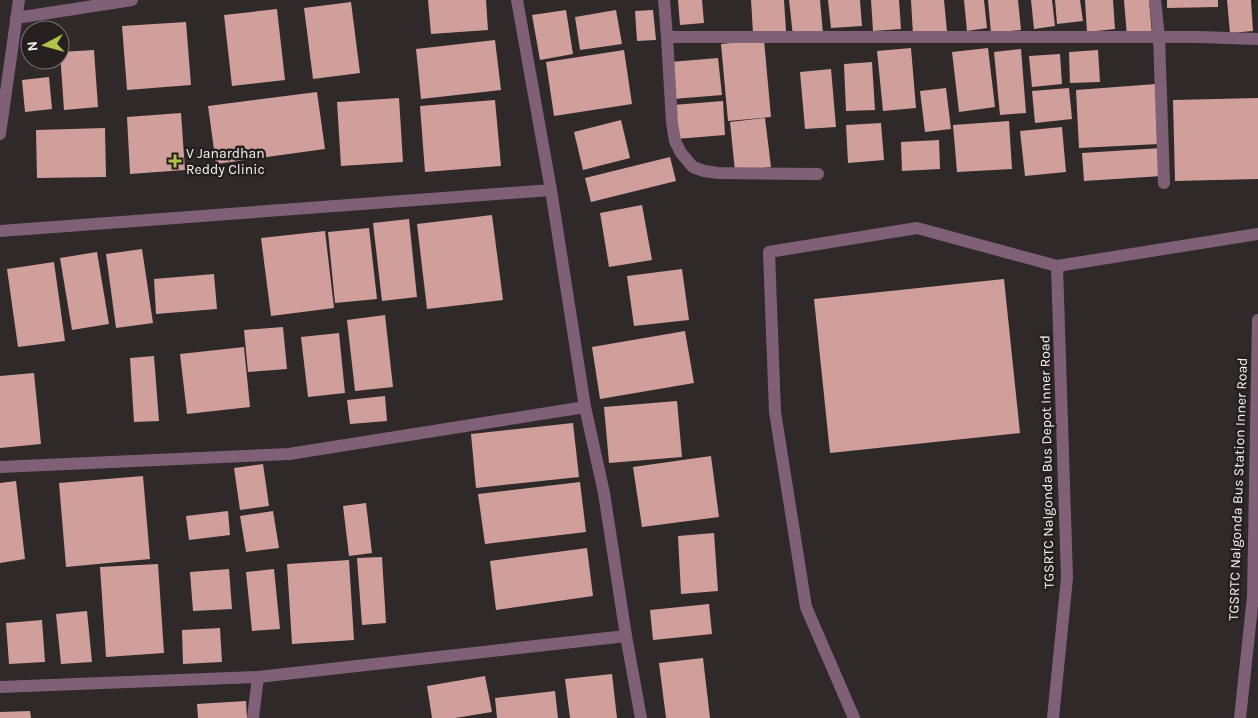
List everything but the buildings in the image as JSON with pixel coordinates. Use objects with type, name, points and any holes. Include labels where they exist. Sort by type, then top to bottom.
[{"type":"street","points":[[0,134],[19,0]]},
{"type":"street","points":[[16,18],[132,0]]},
{"type":"street","points":[[517,0],[551,190],[585,407],[604,493],[641,718]]},
{"type":"street","points":[[664,0],[672,123],[681,153],[694,167],[718,174],[818,174]]},
{"type":"street","points":[[1155,0],[1164,183]]},
{"type":"street","points":[[667,37],[1158,37],[1258,39]]},
{"type":"street","points":[[0,231],[551,190]]},
{"type":"street","points":[[854,718],[806,607],[775,412],[769,252],[917,228],[1057,266],[1258,234]]},
{"type":"street","name":"TGSRTC Nalgonda Bus Depot Inner Road","points":[[1053,718],[1067,578],[1057,266]]},
{"type":"street","name":"TGSRTC Nalgonda Bus Station Inner Road","points":[[1240,718],[1252,597],[1258,320]]},
{"type":"street","points":[[0,467],[289,454],[585,407]]},
{"type":"street","points":[[0,687],[258,677],[626,636]]},
{"type":"street","points":[[253,718],[258,677]]},
{"type":"place","name":"V Janardhan Reddy Clinic","points":[[175,161]]}]
